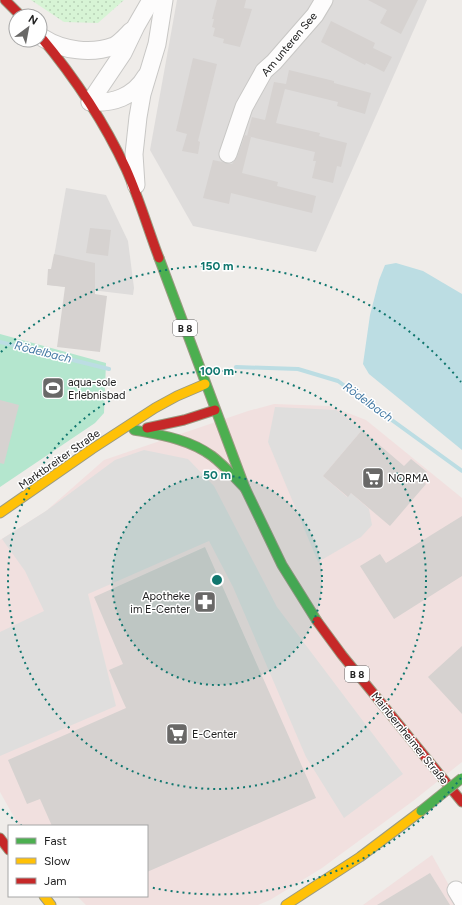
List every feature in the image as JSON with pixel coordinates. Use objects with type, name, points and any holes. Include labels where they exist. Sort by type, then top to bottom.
[{"type":"main road","points":[[5,0],[13,8]]},
{"type":"main road","name":"Mainbernheimer Straße","points":[[48,46],[64,65],[90,102],[113,144],[137,197],[205,384],[245,488],[282,564],[309,610],[342,655],[462,802]]},
{"type":"main road","name":"Marktbreiter Straße","points":[[0,513],[92,449],[155,408],[177,396],[205,384]]},
{"type":"main road","name":"Marktbreiter Straße","points":[[115,434],[184,420],[215,410]]},
{"type":"main road","points":[[134,430],[172,437],[193,444],[212,456],[245,488]]},
{"type":"main road","name":"Marktbreiter Straße","points":[[0,518],[16,503]]},
{"type":"main road","points":[[286,905],[360,857],[462,778]]},
{"type":"main road","points":[[0,838],[8,849]]},
{"type":"main road","points":[[45,897],[51,905]]},
{"type":"street","name":"Mainbernheimer Straße","points":[[149,71],[138,87],[121,98],[102,103],[90,102],[123,53],[151,0]]},
{"type":"street","name":"Mainbernheimer Straße","points":[[137,197],[134,154],[135,136],[142,94],[157,44],[164,0]]},
{"type":"street","name":"Am unteren See","points":[[228,154],[244,107],[264,71],[274,62],[315,15],[324,0]]},
{"type":"street","name":"Mainbernheimer Straße","points":[[48,41],[70,49],[98,49],[115,45],[136,26]]},
{"type":"shaded area","points":[[177,0],[427,0],[316,252],[193,226],[150,150]]},
{"type":"shaded area","points":[[66,188],[106,195],[128,241],[134,288],[133,295],[49,285]]},
{"type":"shaded area","points":[[274,404],[330,406],[366,420],[462,498],[462,762],[413,801],[322,868],[270,900],[258,905],[86,905],[78,897],[148,897],[148,825],[18,825],[0,792],[0,540],[46,511],[104,460],[248,411]]},
{"type":"shaded area","points":[[275,407],[336,410],[362,430],[323,476],[347,497],[351,493],[369,509],[372,525],[361,537],[318,562],[268,442]]},
{"type":"shaded area","points":[[144,450],[188,459],[214,486],[277,607],[403,774],[344,818],[306,757],[233,587],[209,541],[88,594],[116,706],[0,756],[0,632],[44,611],[25,571],[2,539],[46,511],[115,460]]},
{"type":"shaded area","points":[[432,855],[460,905],[363,905]]},
{"type":"green space","points":[[31,0],[124,0],[98,23],[64,22],[48,11],[48,8],[43,8]]},
{"type":"green space","name":"aqua-sole Erlebnisbad","points":[[0,334],[106,363],[104,413],[95,423],[0,487]]},
{"type":"water","points":[[396,263],[423,271],[462,294],[462,450],[369,374],[363,364],[370,315],[379,280],[385,265]]},
{"type":"building","points":[[217,0],[246,0],[244,8],[252,9],[240,47],[223,43],[224,39],[213,36],[215,28],[212,27],[214,19],[212,19]]},
{"type":"building","points":[[368,0],[418,0],[401,34],[380,23],[387,10]]},
{"type":"building","points":[[331,21],[375,43],[373,48],[392,57],[384,72],[366,63],[365,65],[321,42]]},
{"type":"building","points":[[193,58],[217,64],[198,141],[200,142],[198,154],[182,151],[187,134],[176,131]]},
{"type":"building","points":[[289,70],[334,81],[334,83],[371,93],[365,114],[337,106],[338,102],[285,89],[276,123],[320,133],[319,136],[347,143],[341,167],[337,166],[333,183],[312,178],[316,161],[313,161],[315,152],[247,136],[252,117],[265,120],[274,82],[286,84]]},
{"type":"building","points":[[245,135],[251,137],[242,173],[278,182],[277,186],[316,196],[312,213],[231,193],[229,204],[203,198],[213,160],[232,164],[237,157]]},
{"type":"building","points":[[90,228],[111,230],[108,256],[86,253]]},
{"type":"building","points":[[54,254],[95,263],[95,294],[107,296],[100,352],[57,347],[65,287],[47,285],[48,269],[51,269]]},
{"type":"building","points":[[0,400],[19,405],[4,464],[0,463]]},
{"type":"building","name":"NORMA","points":[[362,430],[404,466],[411,459],[427,472],[420,480],[426,484],[390,526],[351,493],[348,497],[323,476]]},
{"type":"building","points":[[462,516],[462,576],[394,619],[360,566],[380,554],[386,563]]},
{"type":"building","name":"E-Center","points":[[205,547],[316,798],[148,872],[148,825],[52,825],[40,799],[27,804],[8,760],[126,708],[109,670],[123,664],[94,597]]},
{"type":"building","points":[[462,646],[462,714],[428,677]]},
{"type":"building","points":[[430,873],[450,905],[377,905]]},
{"type":"waterway","name":"Rödelbach","points":[[0,342],[109,369]]},
{"type":"waterway","name":"Rödelbach","points":[[236,367],[298,369],[338,381],[462,471]]},
{"type":"traffic: fast","points":[[159,258],[245,488],[282,565],[317,621]]},
{"type":"traffic: fast","points":[[134,430],[174,438],[194,445],[221,463],[245,488]]},
{"type":"traffic: fast","points":[[421,811],[462,778]]},
{"type":"traffic: slow","points":[[0,513],[92,449],[155,408],[177,396],[205,384]]},
{"type":"traffic: slow","points":[[286,905],[360,857],[421,811]]},
{"type":"traffic: slow","points":[[45,897],[51,905]]},
{"type":"traffic: jam","points":[[5,0],[13,8]]},
{"type":"traffic: jam","points":[[48,46],[77,83],[108,133],[131,180],[159,258]]},
{"type":"traffic: jam","points":[[147,428],[184,420],[215,410]]},
{"type":"traffic: jam","points":[[317,621],[342,655],[462,802]]},
{"type":"traffic: jam","points":[[0,838],[8,849]]},
{"type":"place","name":"aqua-sole Erlebnisbad","points":[[53,388]]},
{"type":"place","name":"NORMA","points":[[373,478]]},
{"type":"place","name":"Apotheke im E-Center","points":[[205,602]]},
{"type":"place","name":"E-Center","points":[[177,734]]}]
